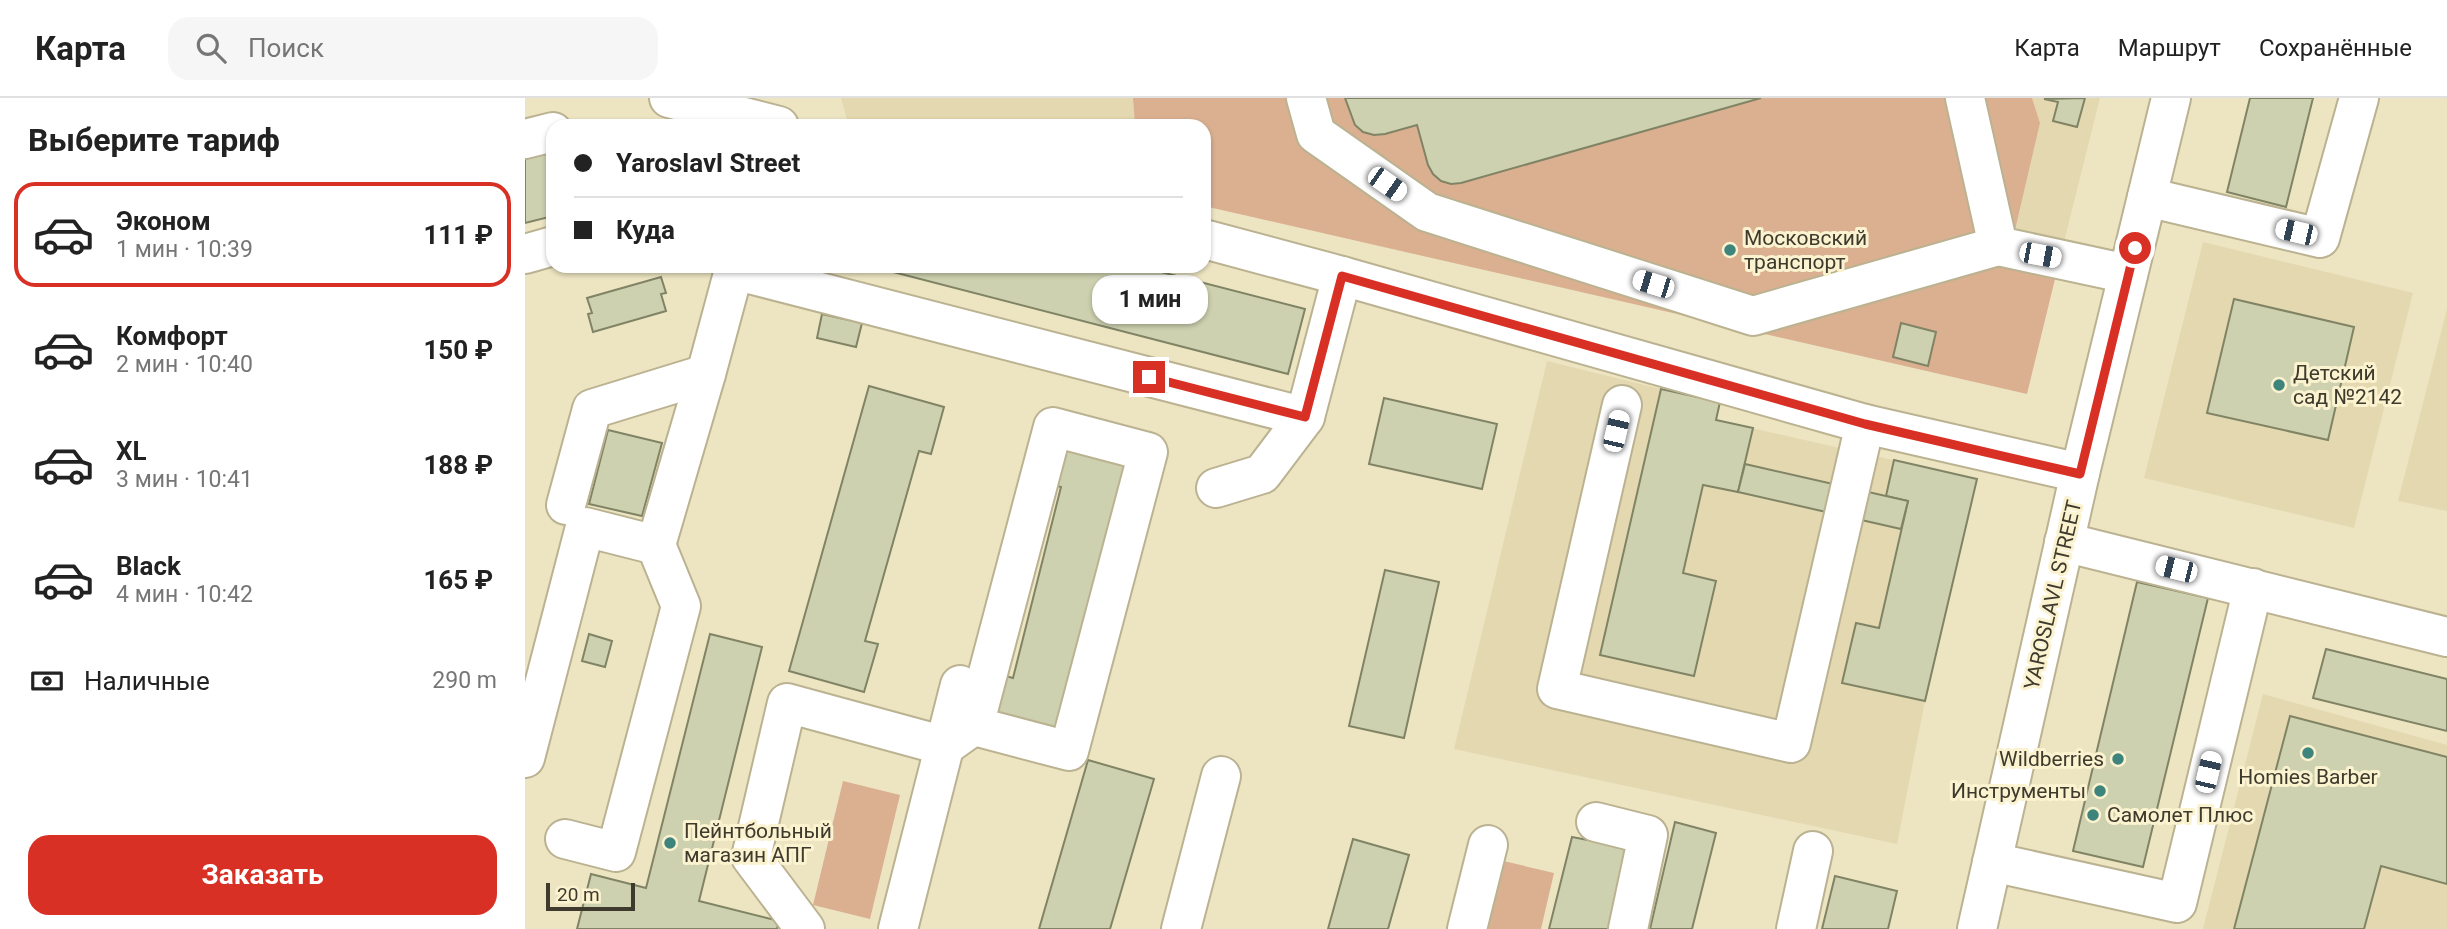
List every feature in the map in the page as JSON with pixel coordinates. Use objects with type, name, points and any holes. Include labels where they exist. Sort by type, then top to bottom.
[{"type":"street","points":[[669,98],[775,119]]},
{"type":"street","points":[[1305,98],[1316,134],[1427,212],[1753,316],[1998,246],[2128,274]]},
{"type":"street","points":[[1965,98],[1998,246]]},
{"type":"street","name":"YAROSLAVL STREET","points":[[1977,929],[2064,542],[2171,98]]},
{"type":"street","points":[[2147,197],[2320,238],[2359,98]]},
{"type":"street","points":[[525,139],[546,134]]},
{"type":"street","points":[[1211,241],[1865,424],[2080,474]]},
{"type":"street","points":[[525,254],[546,248]]},
{"type":"street","points":[[565,839],[616,852],[681,606],[656,545],[733,273]]},
{"type":"street","points":[[753,273],[1305,417]]},
{"type":"street","points":[[1216,488],[1262,474],[1305,417],[1342,276]]},
{"type":"street","points":[[566,505],[591,409],[706,374]]},
{"type":"street","points":[[1622,405],[1557,689],[1791,743],[1865,424]]},
{"type":"street","points":[[959,736],[1028,418]]},
{"type":"street","points":[[804,929],[751,857],[787,703],[959,736],[1069,751],[1148,452],[1053,427],[959,736],[898,929]]},
{"type":"street","points":[[525,758],[585,527],[656,545]]},
{"type":"street","points":[[2064,542],[2447,637]]},
{"type":"street","points":[[1992,862],[2177,903],[2253,588]]},
{"type":"street","points":[[1181,929],[1221,776]]},
{"type":"street","points":[[1595,822],[1648,835],[1628,929]]},
{"type":"street","points":[[1467,929],[1488,845]]},
{"type":"street","points":[[1795,929],[1813,851]]},
{"type":"shaded area","points":[[841,98],[1133,98],[1134,119],[847,119]]},
{"type":"shaded area","name":"Московский транспорт","points":[[1133,98],[2032,98],[2040,123],[2015,230],[2064,242],[2027,394],[1211,208],[1211,119],[1134,119]]},
{"type":"shaded area","points":[[2032,98],[2100,98],[2064,242],[2015,230],[2040,123]]},
{"type":"shaded area","name":"Детский сад №2142","points":[[2203,242],[2413,293],[2354,528],[2144,478]]},
{"type":"shaded area","points":[[2447,309],[2447,511],[2398,501]]},
{"type":"shaded area","points":[[1547,361],[1661,389],[1716,420],[1977,479],[1925,701],[1897,844],[1454,749]]},
{"type":"shaded area","points":[[2263,694],[2447,745],[2447,929],[2203,929]]},
{"type":"shaded area","points":[[843,781],[900,795],[870,919],[813,905]]},
{"type":"shaded area","points":[[1495,859],[1554,873],[1541,929],[1479,929]]},
{"type":"building","points":[[1345,98],[1761,98],[1451,184],[1441,181],[1433,174],[1417,125],[1385,134],[1363,132],[1355,125]]},
{"type":"building","points":[[2085,98],[2077,127],[2053,121],[2058,102],[2044,99]]},
{"type":"building","points":[[2250,98],[2313,98],[2286,207],[2227,192]]},
{"type":"building","points":[[546,154],[546,218],[525,223],[525,159]]},
{"type":"building","points":[[897,273],[1165,273],[1305,309],[1288,374]]},
{"type":"building","points":[[661,277],[666,293],[661,294],[666,311],[593,332],[588,314],[592,313],[587,298]]},
{"type":"building","points":[[2234,299],[2354,327],[2328,440],[2207,413]]},
{"type":"building","points":[[822,314],[862,323],[856,347],[817,338]]},
{"type":"building","points":[[1901,323],[1936,332],[1928,366],[1893,357]]},
{"type":"building","points":[[869,386],[944,407],[931,454],[919,451],[865,641],[878,644],[864,692],[789,671]]},
{"type":"building","points":[[1661,389],[1720,402],[1716,420],[1753,428],[1738,492],[1703,485],[1683,573],[1716,581],[1694,676],[1600,655]]},
{"type":"building","points":[[1384,398],[1497,424],[1482,489],[1369,464]]},
{"type":"building","points":[[608,430],[662,443],[642,516],[589,504]]},
{"type":"building","points":[[1063,440],[1135,458],[1063,743],[982,723],[994,673],[1013,678],[1061,487],[1052,485]]},
{"type":"building","points":[[1894,460],[1977,479],[1925,701],[1842,683],[1856,623],[1879,628],[1908,501],[1886,496]]},
{"type":"building","points":[[1745,464],[1908,501],[1901,529],[1738,492]]},
{"type":"building","points":[[1385,570],[1439,582],[1404,738],[1349,726]]},
{"type":"building","points":[[2137,582],[2208,598],[2143,867],[2073,851]]},
{"type":"building","points":[[589,634],[612,641],[605,667],[582,661]]},
{"type":"building","points":[[710,634],[762,647],[699,901],[779,921],[777,929],[577,929],[591,874],[646,888]]},
{"type":"building","points":[[2326,649],[2447,679],[2447,731],[2313,698]]},
{"type":"building","points":[[2290,716],[2447,757],[2447,884],[2381,866],[2364,929],[2234,929]]},
{"type":"building","points":[[1088,760],[1154,779],[1110,929],[1039,929]]},
{"type":"building","points":[[1675,822],[1716,833],[1692,929],[1650,929]]},
{"type":"building","points":[[1572,837],[1630,848],[1612,929],[1549,929]]},
{"type":"building","points":[[1353,839],[1409,855],[1388,929],[1328,929]]},
{"type":"building","points":[[1835,876],[1897,891],[1888,929],[1822,929]]},
{"type":"place","name":"Московский транспорт","points":[[1730,250]]},
{"type":"place","name":"Детский сад №2142","points":[[2279,385]]},
{"type":"place","name":"Homies Barber","points":[[2308,753]]},
{"type":"place","name":"Wildberries","points":[[2118,759]]},
{"type":"place","name":"Инструменты","points":[[2100,791]]},
{"type":"place","name":"Самолет Плюс","points":[[2093,815]]},
{"type":"place","name":"Пейнтбольный магазин АПГ","points":[[670,843]]},
{"type":"route","points":[[1149,377],[1305,417],[1342,276],[1865,424],[2080,474],[2135,248]]}]
